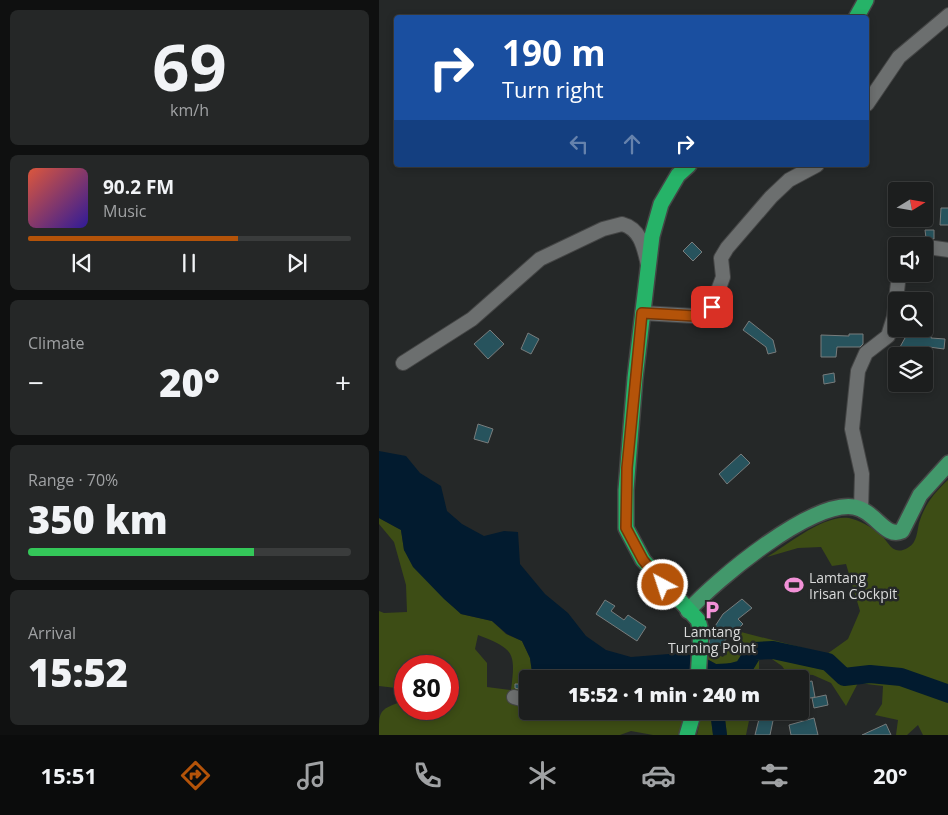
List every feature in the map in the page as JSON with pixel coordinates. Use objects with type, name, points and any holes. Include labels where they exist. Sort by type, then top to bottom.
[{"type":"highway","points":[[858,15],[866,0]]},
{"type":"highway","points":[[687,167],[661,204],[652,236],[642,313],[627,468],[626,528],[643,560],[698,620],[701,631],[699,670]]},
{"type":"highway","points":[[687,735],[692,720]]},
{"type":"main road","points":[[688,611],[722,577],[782,534],[833,509],[849,507],[861,510],[871,514],[887,531],[897,533],[902,531],[920,495],[948,464]]},
{"type":"street","points":[[869,101],[899,57],[948,15]]},
{"type":"street","points":[[642,313],[695,316],[712,307],[723,278],[721,258],[727,248],[771,197],[789,180],[813,167]]},
{"type":"street","points":[[403,363],[472,319],[540,259],[603,229],[622,224],[634,229],[642,243],[649,266]]},
{"type":"street","points":[[933,248],[948,250]]},
{"type":"street","points":[[861,510],[862,474],[852,429],[858,371],[866,353],[888,336],[894,317],[898,282]]},
{"type":"green space","points":[[948,480],[948,735],[923,735],[918,725],[907,735],[896,735],[898,720],[875,715],[882,704],[883,686],[858,683],[846,706],[831,683],[809,675],[809,670],[785,670],[766,655],[759,658],[759,670],[736,670],[734,664],[716,664],[705,658],[705,650],[723,657],[741,632],[827,654],[848,639],[860,611],[846,564],[832,566],[821,547],[798,548],[767,557],[817,525],[839,518],[857,520],[873,528],[895,550],[903,550],[914,542],[921,516],[934,494]]},
{"type":"green space","points":[[379,518],[401,530],[404,550],[461,614],[492,621],[506,634],[522,641],[530,658],[532,670],[519,670],[519,720],[683,720],[681,735],[653,735],[631,731],[620,735],[379,735],[380,716],[384,710],[394,704],[394,720],[459,720],[459,655],[394,655],[394,688],[379,686],[379,611],[384,613],[407,612],[406,585],[394,542],[379,524]],"holes":[[[478,635],[506,649],[512,660],[511,690],[487,687],[487,663],[475,649]]]},
{"type":"green space","points":[[700,720],[711,720],[713,735],[697,735]]},
{"type":"green space","points":[[725,720],[749,720],[746,735],[727,735]]},
{"type":"water","points":[[379,451],[406,456],[420,473],[441,486],[447,511],[462,524],[484,536],[504,531],[518,532],[520,564],[545,594],[568,613],[586,636],[606,650],[631,657],[694,652],[716,664],[734,663],[736,670],[532,670],[530,658],[522,641],[507,634],[492,621],[461,614],[413,567],[404,550],[401,530],[379,518]]},
{"type":"water","points":[[711,720],[725,720],[727,735],[713,735]]},
{"type":"building","points":[[941,208],[949,208],[949,225],[940,225]]},
{"type":"building","points":[[925,230],[934,230],[934,239],[933,237],[926,237]]},
{"type":"building","points":[[692,242],[702,252],[693,261],[683,251]]},
{"type":"building","points":[[749,321],[773,340],[776,352],[768,354],[766,347],[743,330]]},
{"type":"building","points":[[490,330],[504,344],[488,359],[474,344]]},
{"type":"building","points":[[528,333],[539,339],[531,354],[521,349]]},
{"type":"building","points":[[849,334],[863,334],[863,344],[860,347],[837,347],[836,357],[821,357],[821,335],[849,336]]},
{"type":"building","points":[[906,337],[945,339],[944,349],[900,347]]},
{"type":"building","points":[[834,373],[835,382],[824,384],[823,375]]},
{"type":"building","points":[[478,424],[493,429],[488,443],[474,439]]},
{"type":"building","points":[[741,454],[750,463],[727,484],[719,474]]},
{"type":"building","points":[[742,599],[752,608],[738,619],[743,624],[734,633],[732,631],[721,646],[719,644],[716,651],[709,648],[710,634],[723,614]]},
{"type":"building","points":[[605,600],[615,606],[611,611],[624,620],[628,615],[646,627],[637,641],[596,614]]},
{"type":"building","points":[[812,681],[815,697],[809,698],[809,682]]},
{"type":"building","points":[[515,684],[519,684],[519,689],[515,688]]},
{"type":"building","points":[[826,695],[828,705],[814,708],[812,698]]},
{"type":"building","points":[[814,718],[818,735],[791,735],[789,725]]},
{"type":"building","points":[[759,720],[773,720],[770,735],[755,735]]},
{"type":"building","points":[[886,724],[891,735],[862,735]]},
{"type":"waterway","points":[[739,670],[743,669],[754,651],[773,650],[828,662],[844,677],[870,674],[901,677],[949,694]]},
{"type":"place","name":"Lamtang Irisan Cockpit","points":[[794,585]]},
{"type":"place","name":"Lamtang Turning Point","points":[[712,610]]},
{"type":"route","points":[[663,585],[643,560],[626,528],[627,468],[642,313],[695,316],[712,307]]}]
